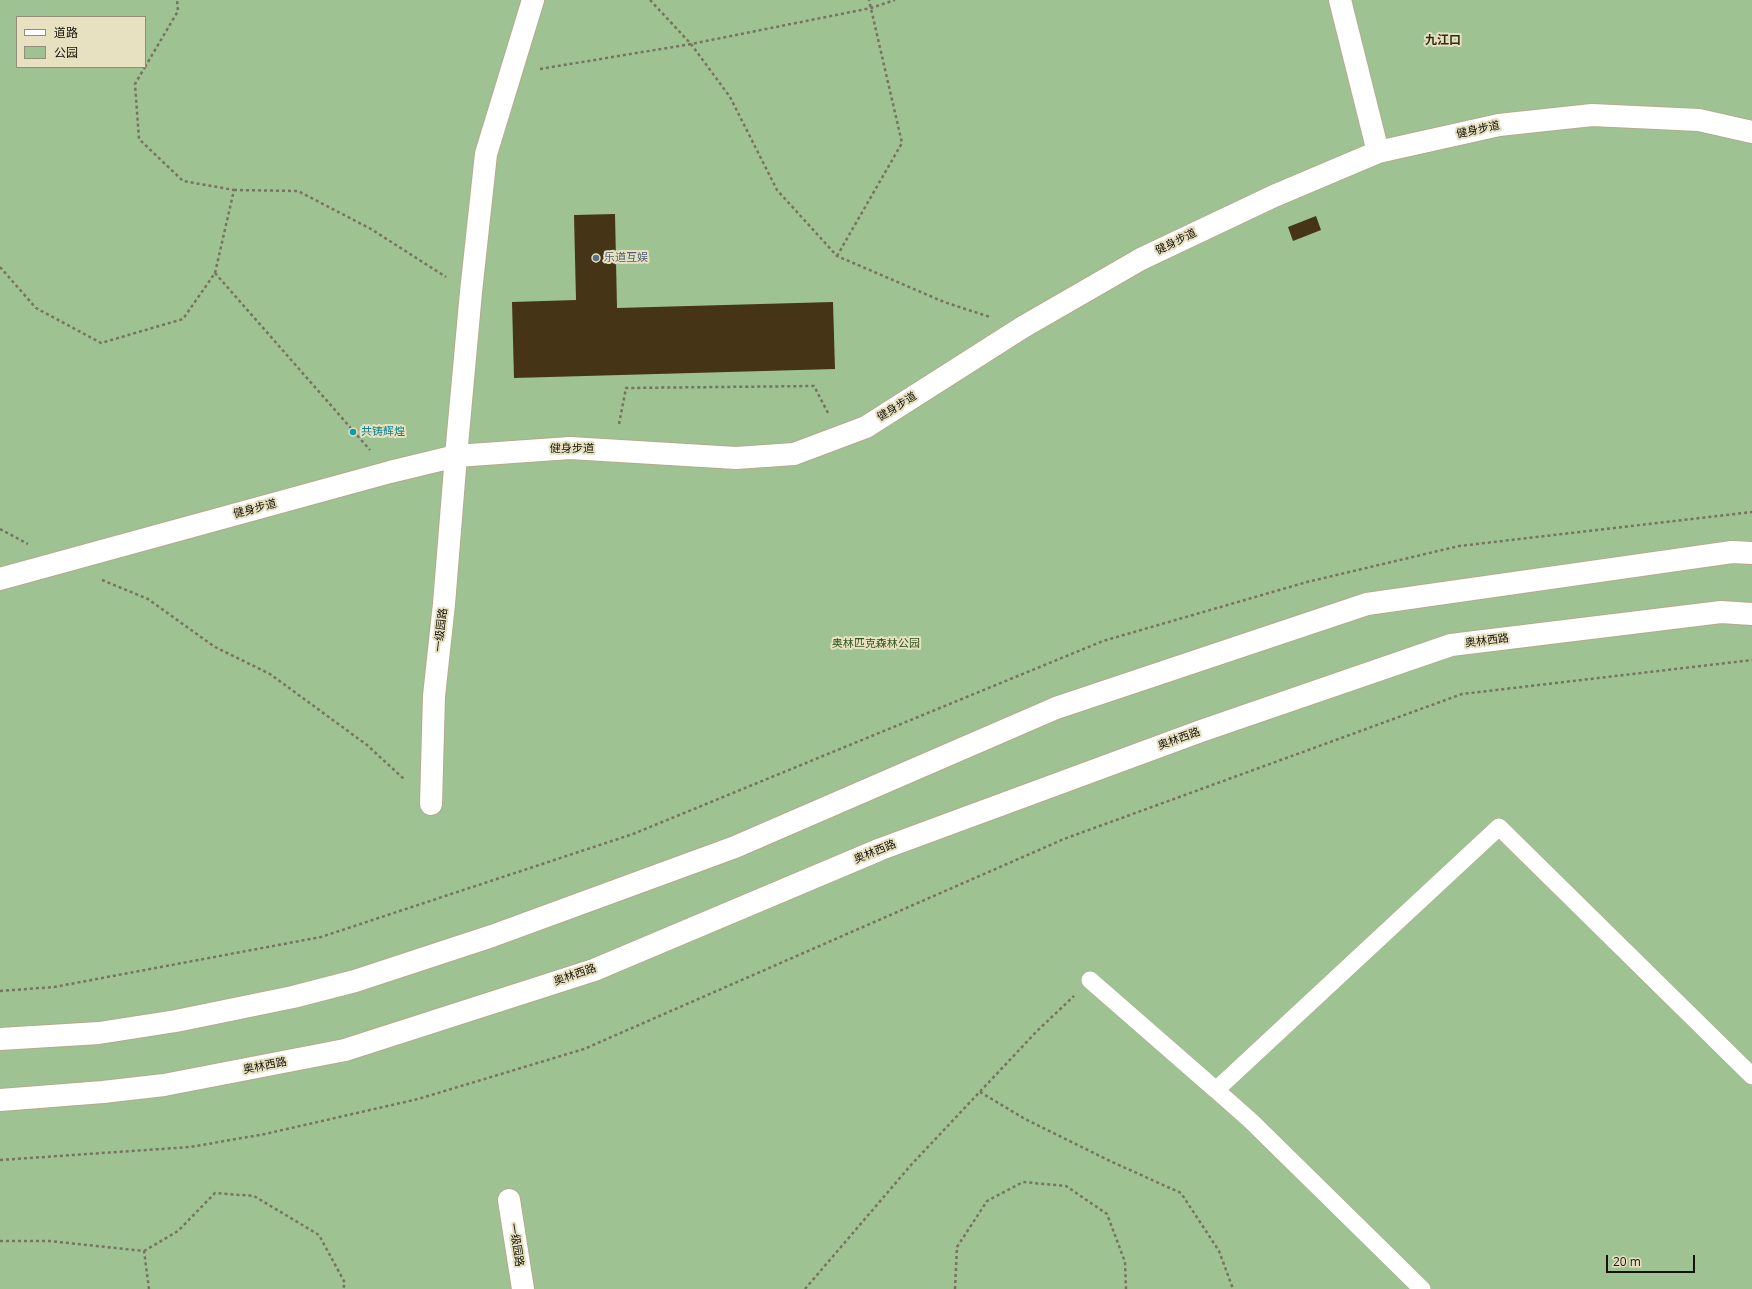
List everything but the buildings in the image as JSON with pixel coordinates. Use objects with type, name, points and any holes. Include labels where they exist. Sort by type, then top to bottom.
[{"type":"main road","name":"一级园路","points":[[431,804],[434,696],[444,604],[471,292],[486,154],[533,0]]},
{"type":"main road","points":[[1340,0],[1378,152]]},
{"type":"main road","name":"健身步道","points":[[0,579],[390,472],[456,456],[570,448],[736,458],[794,454],[866,427],[1023,327],[1141,259],[1274,196],[1378,152],[1499,125],[1592,114],[1699,120],[1752,132]]},
{"type":"main road","points":[[0,1039],[99,1033],[176,1021],[355,981],[500,934],[735,848],[1056,708],[1367,604],[1732,552],[1752,553]]},
{"type":"main road","name":"奥林西路","points":[[0,1100],[103,1092],[164,1085],[345,1050],[594,970],[881,849],[1201,731],[1450,645],[1721,612],[1752,614]]},
{"type":"main road","name":"一级园路","points":[[509,1200],[522,1289]]},
{"type":"lane","points":[[1216,1090],[1499,827],[1752,1076]]},
{"type":"lane","points":[[1090,980],[1251,1121],[1422,1289]]},
{"type":"path","points":[[146,65],[178,11],[178,0]]},
{"type":"path","points":[[650,0],[691,44],[730,97],[777,190],[837,256],[944,302],[1023,327]]},
{"type":"path","points":[[837,256],[902,143],[869,0]]},
{"type":"path","points":[[510,74],[691,44],[871,8],[895,0]]},
{"type":"path","points":[[144,68],[135,84],[139,139],[183,181],[234,190],[298,191],[371,229],[471,292]]},
{"type":"path","points":[[0,268],[36,308],[101,343],[183,319],[215,273],[234,190]]},
{"type":"path","points":[[215,273],[390,472]]},
{"type":"path","points":[[614,450],[626,388],[814,386],[841,436]]},
{"type":"path","points":[[0,991],[54,987],[321,937],[633,834],[1103,641],[1307,582],[1459,546],[1752,512]]},
{"type":"path","points":[[61,562],[148,599],[216,647],[270,674],[367,745],[431,804]]},
{"type":"path","points":[[0,1160],[190,1148],[265,1134],[418,1099],[584,1049],[1064,839],[1462,694],[1752,660]]},
{"type":"path","points":[[805,1289],[911,1165],[1037,1031],[1090,980]]},
{"type":"path","points":[[980,1092],[1026,1119],[1181,1193],[1219,1251],[1233,1289]]},
{"type":"path","points":[[955,1289],[957,1247],[987,1202],[1023,1182],[1066,1186],[1107,1214],[1125,1262],[1126,1289]]},
{"type":"path","points":[[0,1241],[49,1241],[144,1251],[178,1231],[215,1193],[254,1196],[319,1235],[345,1283],[344,1289]]},
{"type":"path","points":[[144,1251],[149,1289]]},
{"type":"green space","name":"奥林匹克森林公园","points":[[0,0],[1752,0],[1752,1289],[0,1289]]},
{"type":"place","name":"乐道互娱","points":[[596,258]]},
{"type":"place","name":"共铸辉煌","points":[[353,432]]},
{"type":"district","name":"九江口","points":[[1443,41]]}]
